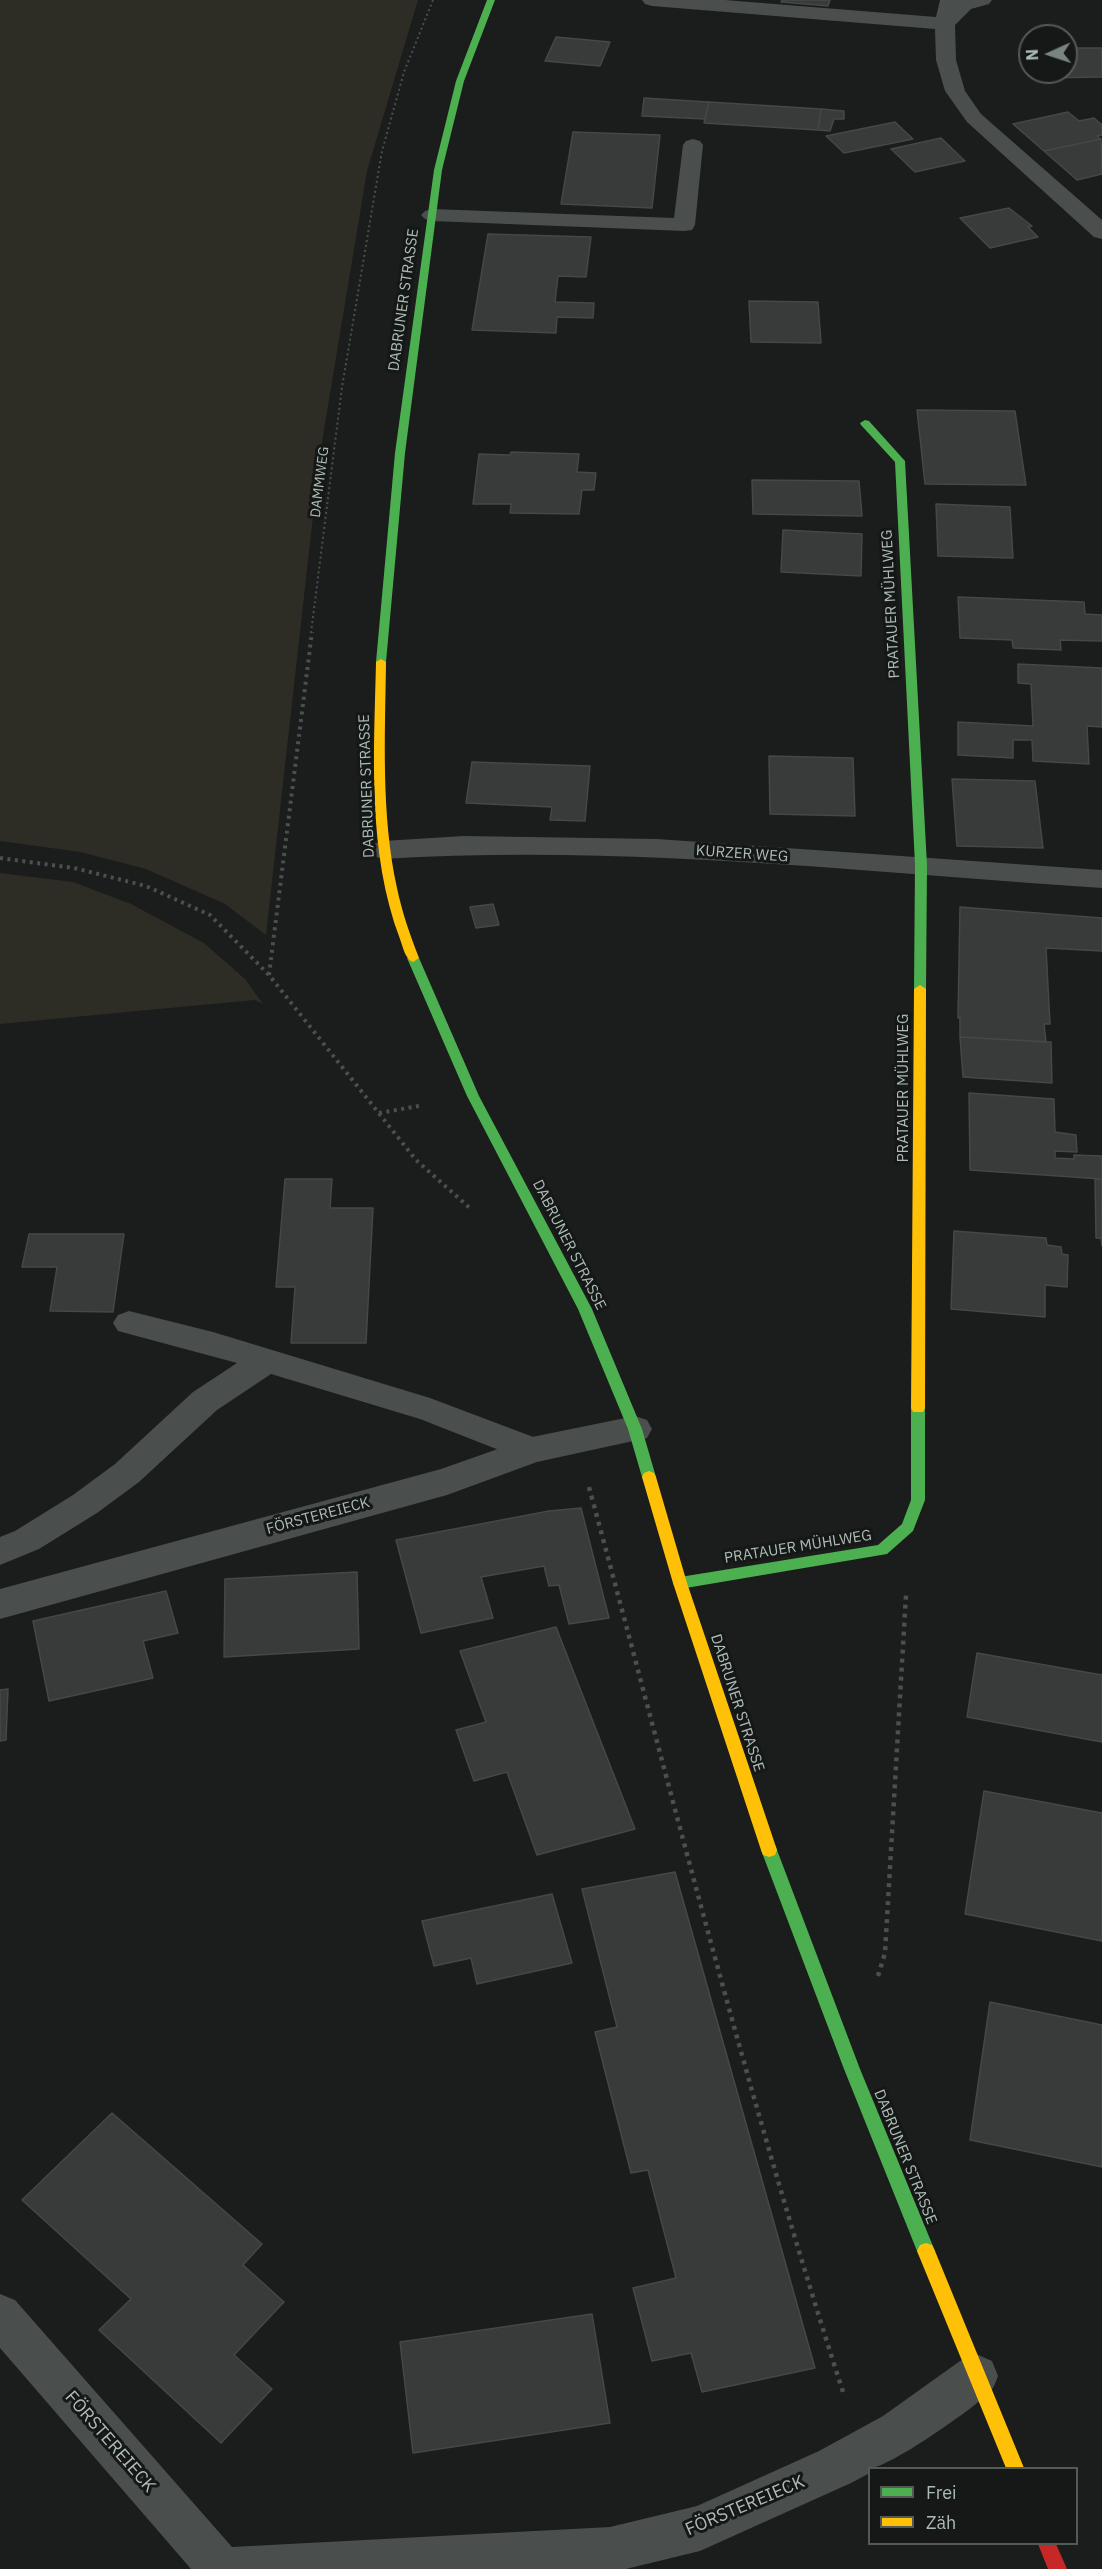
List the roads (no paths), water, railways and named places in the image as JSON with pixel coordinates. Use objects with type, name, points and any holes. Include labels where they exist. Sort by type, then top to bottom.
[{"type":"street","name":"DABRUNER STRASSE","points":[[491,0],[460,81],[438,170],[400,453],[381,648],[382,850],[406,945],[472,1096],[585,1310],[635,1429],[680,1583],[763,1834],[852,2069],[1014,2467]]},
{"type":"street","points":[[652,0],[945,24],[964,5],[982,0]]},
{"type":"street","points":[[950,0],[945,24],[946,60],[955,91],[974,118],[1102,232]]},
{"type":"street","name":"PRATAUER MÜHLWEG","points":[[680,1583],[882,1551],[908,1527],[918,1500],[921,865],[900,461],[865,423]]},
{"type":"street","name":"KURZER WEG","points":[[382,850],[464,844],[657,848],[1102,879]]},
{"type":"street","name":"FÖRSTEREIECK","points":[[0,1604],[447,1480],[532,1450],[635,1429]]},
{"type":"street","name":"FÖRSTEREIECK","points":[[0,2315],[221,2569]]},
{"type":"street","name":"FÖRSTEREIECK","points":[[235,2569],[610,2550],[700,2528],[835,2467],[870,2448],[899,2432],[976,2376]]},
{"type":"street","points":[[1047,2545],[1058,2569]]},
{"type":"lane","points":[[432,215],[684,225],[693,144]]},
{"type":"lane","points":[[129,1323],[267,1360],[430,1410],[532,1450]]},
{"type":"lane","points":[[0,1552],[27,1540],[86,1504],[127,1473],[205,1401],[267,1360]]}]
